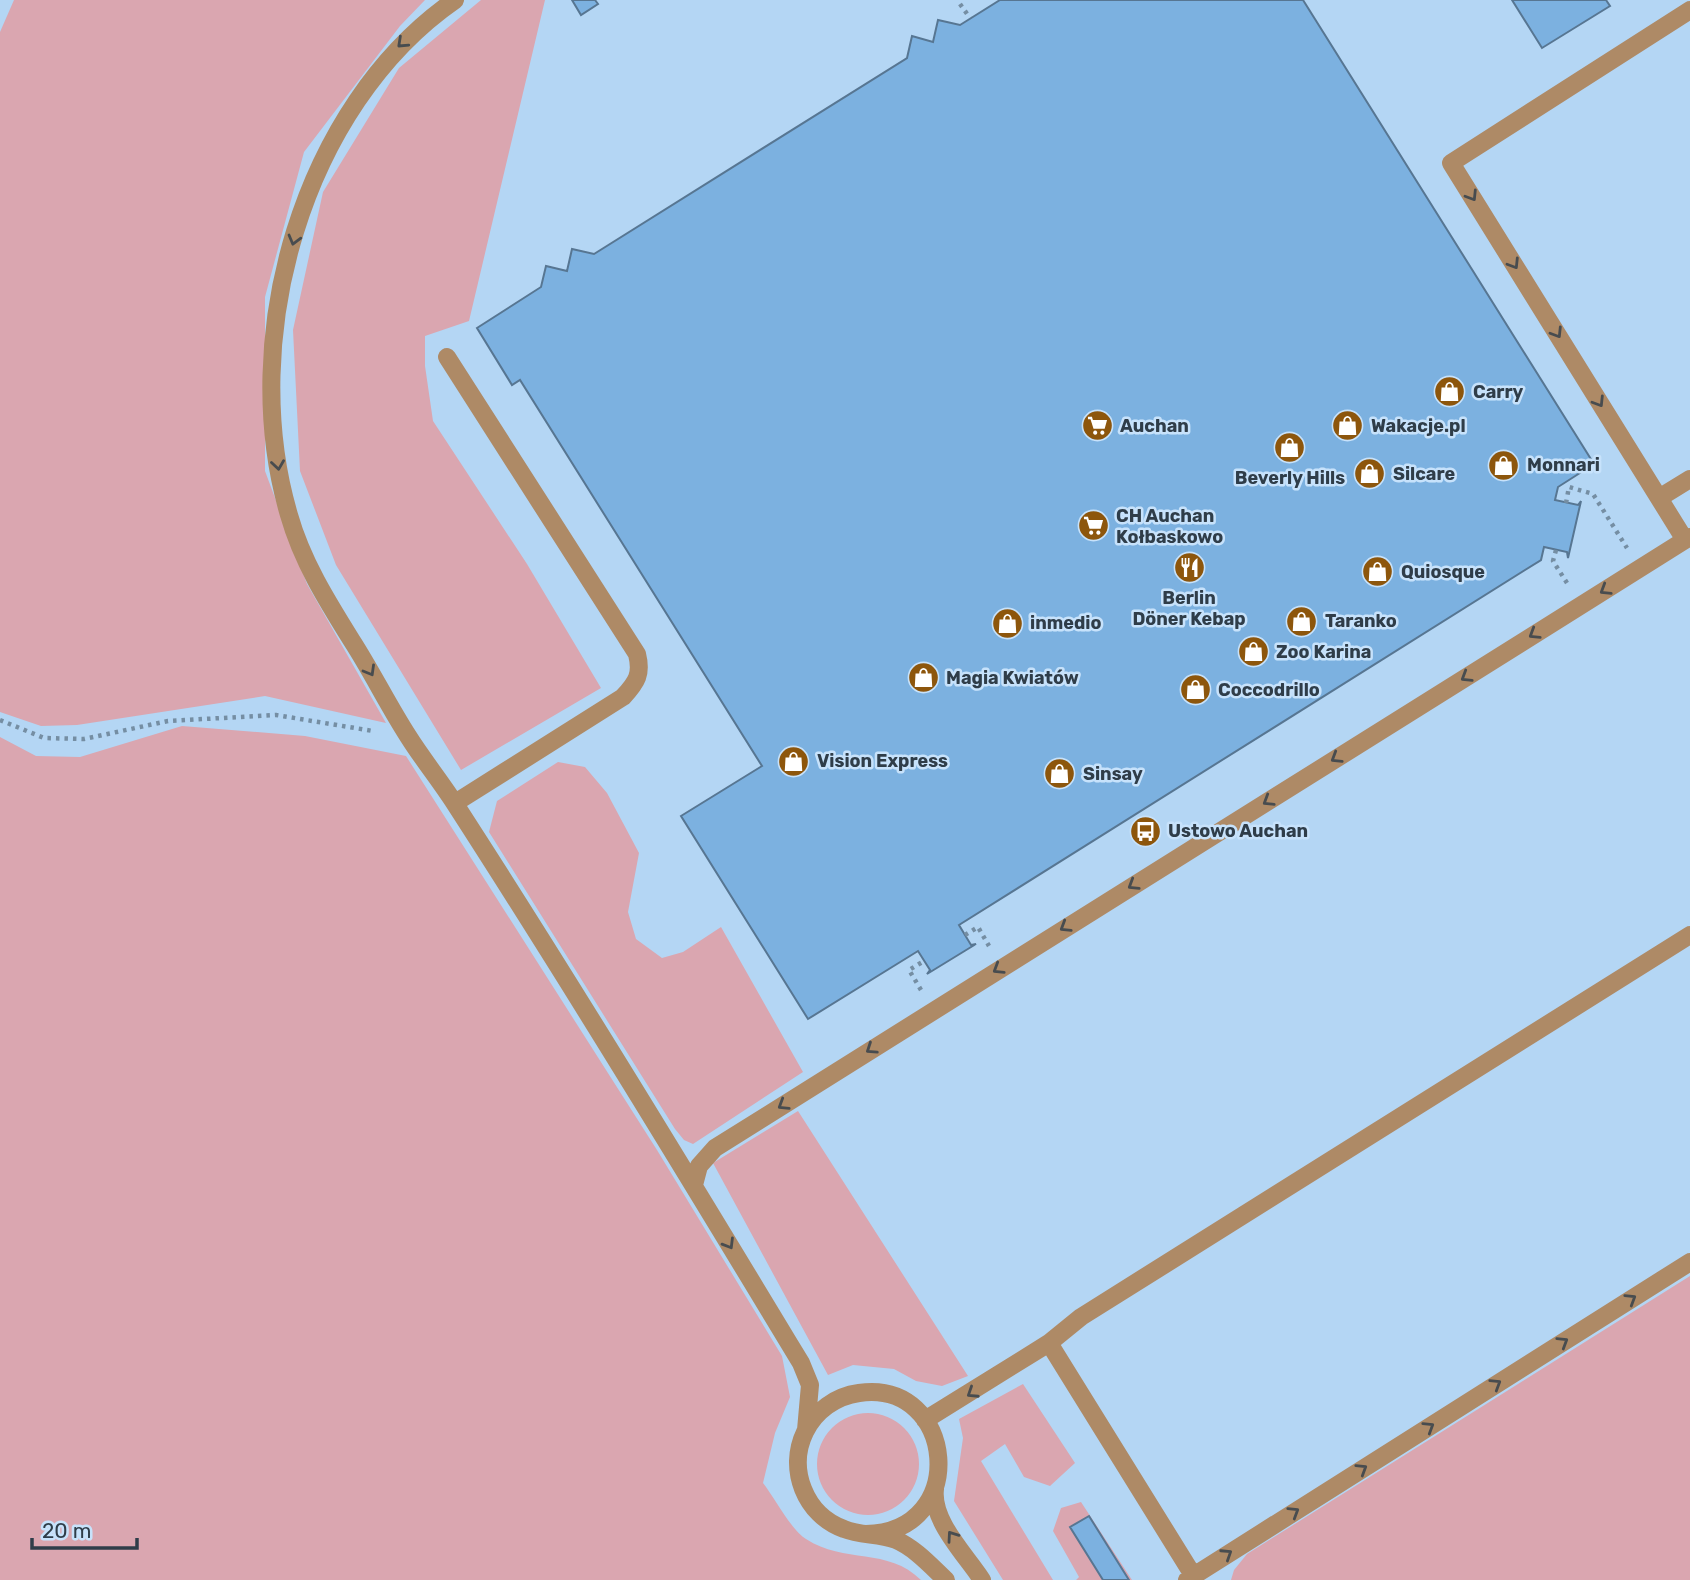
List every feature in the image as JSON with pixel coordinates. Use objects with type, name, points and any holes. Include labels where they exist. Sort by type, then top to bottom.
[{"type":"lane","points":[[455,0],[396,48],[337,130],[319,166],[298,226],[278,309],[273,360],[272,422],[289,516],[315,581],[409,737],[455,803],[694,1185],[808,1376],[810,1406],[798,1464],[807,1499],[832,1524],[897,1540],[946,1580]]},
{"type":"lane","points":[[694,1185],[699,1166],[715,1148],[1687,538],[1659,498],[1451,163],[1690,10]]},
{"type":"lane","points":[[447,357],[636,654],[641,670],[634,685],[623,697],[455,803]]},
{"type":"lane","points":[[1659,498],[1690,479]]},
{"type":"lane","points":[[925,1420],[1049,1343],[1081,1317],[1690,935]]},
{"type":"lane","points":[[1049,1343],[1192,1579],[1690,1262]]},
{"type":"lane","points":[[806,1430],[830,1404],[863,1392],[880,1393],[898,1399],[925,1420],[939,1453],[934,1503],[940,1517],[982,1580]]},
{"type":"lane","points":[[866,1534],[889,1531],[905,1524],[923,1508],[935,1488]]},
{"type":"path","points":[[960,4],[970,18]]},
{"type":"path","points":[[1566,503],[1569,487],[1593,494],[1629,550]]},
{"type":"path","points":[[1556,550],[1553,561],[1569,587]]},
{"type":"path","points":[[0,720],[44,738],[83,739],[168,720],[276,715],[409,737]]},
{"type":"path","points":[[965,935],[978,927],[993,952]]},
{"type":"path","points":[[922,991],[909,970],[924,961]]},
{"type":"shaded area","points":[[14,0],[425,0],[400,26],[304,152],[265,297],[265,471],[307,584],[386,723],[265,696],[77,725],[41,726],[0,712],[0,32]]},
{"type":"shaded area","points":[[481,0],[545,0],[469,321],[425,336],[425,366],[433,421],[527,564],[601,688],[461,770],[336,565],[300,471],[293,330],[323,192],[399,68]]},
{"type":"shaded area","points":[[182,726],[305,736],[406,756],[657,1150],[782,1356],[790,1397],[775,1433],[763,1483],[789,1521],[806,1539],[820,1547],[894,1563],[921,1580],[0,1580],[0,737],[36,756],[80,757]]},
{"type":"shaded area","points":[[558,762],[585,767],[607,793],[639,853],[628,912],[636,939],[662,958],[683,952],[721,927],[803,1072],[693,1144],[684,1140],[675,1129],[489,832],[497,801]]},
{"type":"shaded area","points":[[798,1111],[968,1376],[942,1386],[916,1381],[894,1369],[853,1365],[828,1375],[713,1163]]},
{"type":"shaded area","points":[[1690,1276],[1690,1580],[1231,1580],[1234,1570],[1247,1554]]},
{"type":"shaded area","points":[[1023,1384],[1075,1463],[1050,1486],[1024,1477],[1005,1444],[981,1461],[1053,1580],[1003,1580],[954,1501],[963,1438],[959,1419]]},
{"type":"shaded area","points":[[868,1413],[897,1421],[911,1435],[919,1464],[911,1493],[897,1507],[868,1515],[839,1507],[825,1493],[817,1464],[825,1435],[839,1421]]},
{"type":"shaded area","points":[[1081,1502],[1132,1580],[1076,1580],[1079,1577],[1053,1531],[1061,1508]]},
{"type":"building","points":[[572,0],[595,0],[598,4],[581,15]]},
{"type":"building","name":"CH Auchan Kołbaskowo","points":[[1000,0],[1303,0],[1594,464],[1558,487],[1555,500],[1578,505],[1581,501],[1568,558],[1567,552],[1544,547],[1541,560],[959,925],[971,945],[976,944],[927,974],[930,970],[918,951],[808,1019],[681,816],[762,766],[520,380],[512,385],[477,328],[541,287],[546,266],[567,271],[572,249],[594,254],[907,58],[912,36],[933,42],[938,20],[960,25]]},
{"type":"building","points":[[1512,0],[1606,0],[1610,6],[1542,48]]},
{"type":"building","points":[[1089,1516],[1129,1580],[1103,1580],[1070,1527]]},
{"type":"place","name":"Carry","points":[[1450,392]]},
{"type":"place","name":"Auchan","points":[[1097,426]]},
{"type":"place","name":"Wakacje.pl","points":[[1348,426]]},
{"type":"place","name":"Beverly Hills","points":[[1290,447]]},
{"type":"place","name":"Monnari","points":[[1504,465]]},
{"type":"place","name":"Silcare","points":[[1370,474]]},
{"type":"place","name":"CH Auchan Kołbaskowo","points":[[1093,526]]},
{"type":"place","name":"Berlin Döner Kebap","points":[[1189,568]]},
{"type":"place","name":"Quiosque","points":[[1378,572]]},
{"type":"place","name":"Taranko","points":[[1302,621]]},
{"type":"place","name":"inmedio","points":[[1007,623]]},
{"type":"place","name":"Zoo Karina","points":[[1253,652]]},
{"type":"place","name":"Magia Kwiatów","points":[[923,678]]},
{"type":"place","name":"Coccodrillo","points":[[1195,690]]},
{"type":"place","name":"Vision Express","points":[[794,761]]},
{"type":"place","name":"Sinsay","points":[[1060,774]]},
{"type":"place","name":"Ustowo Auchan","points":[[1145,831]]}]
